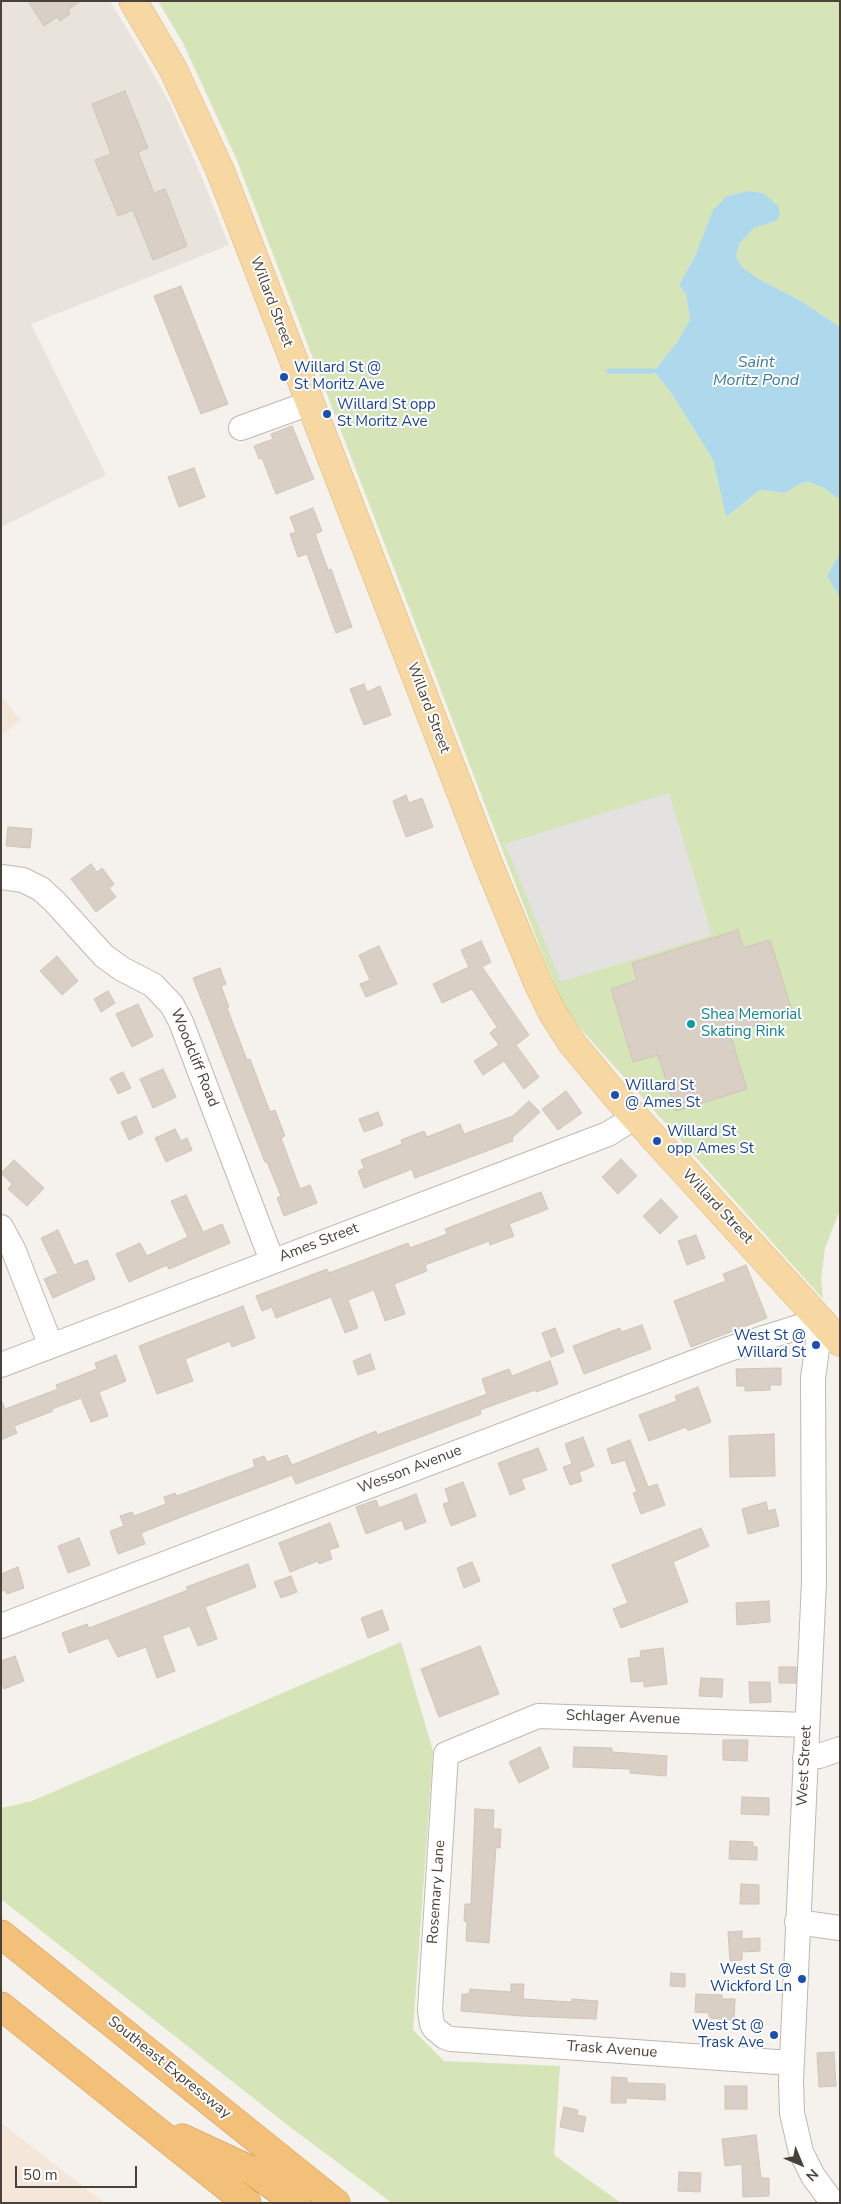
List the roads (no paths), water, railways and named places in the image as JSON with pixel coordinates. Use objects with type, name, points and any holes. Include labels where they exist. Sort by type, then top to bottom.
[{"type":"highway","name":"Southeast Expressway","points":[[1,1934],[336,2203]]},
{"type":"highway","points":[[1,2006],[247,2203]]},
{"type":"highway","points":[[181,2078],[251,2170],[292,2203]]},
{"type":"highway","points":[[146,2122],[251,2170],[296,2203]]},
{"type":"main road","name":"Willard Street","points":[[133,1],[173,69],[223,177],[489,865],[537,981],[552,1012],[571,1042],[635,1117],[840,1342]]},
{"type":"street","points":[[241,428],[310,403]]},
{"type":"street","name":"Woodcliff Road","points":[[1,877],[23,880],[41,889],[104,956],[122,969],[153,985],[172,1004],[181,1022],[272,1261]]},
{"type":"street","name":"Ames Street","points":[[1,1364],[608,1134],[622,1127],[635,1117]]},
{"type":"street","points":[[1,1227],[13,1249],[51,1346]]},
{"type":"street","name":"Wesson Avenue","points":[[1,1626],[735,1346],[821,1320]]},
{"type":"street","name":"West Street","points":[[821,1320],[813,1378],[815,1562],[791,2063],[792,2113],[801,2152],[813,2176],[833,2203]]},
{"type":"street","name":"Schlager Avenue","points":[[446,1754],[538,1716],[807,1725]]},
{"type":"street","points":[[805,1757],[819,1756],[840,1749]]},
{"type":"street","name":"Rosemary Lane","points":[[435,2029],[432,2024],[430,2010],[446,1754]]},
{"type":"street","points":[[797,1922],[840,1928]]},
{"type":"street","name":"Trask Avenue","points":[[435,2029],[450,2039],[791,2063]]},
{"type":"water","name":"Saint Moritz Pond","points":[[748,191],[763,193],[778,206],[780,215],[776,221],[754,228],[740,243],[736,256],[742,267],[757,278],[801,301],[840,327],[840,500],[824,488],[809,482],[801,483],[785,493],[760,490],[726,517],[713,460],[672,394],[654,371],[677,342],[690,320],[686,294],[679,285],[696,254],[713,210],[727,196]]},
{"type":"water","points":[[840,553],[840,598],[827,576]]},
{"type":"waterway","points":[[609,371],[654,371]]},
{"type":"place","name":"Willard St @ St Moritz Ave","points":[[284,377]]},
{"type":"place","name":"Willard St opp St Moritz Ave","points":[[327,414]]},
{"type":"place","name":"Shea Memorial Skating Rink","points":[[691,1024]]},
{"type":"place","name":"Willard St @ Ames St","points":[[615,1095]]},
{"type":"place","name":"Willard St opp Ames St","points":[[657,1141]]},
{"type":"place","name":"West St @ Willard St","points":[[816,1345]]},
{"type":"place","name":"West St @ Wickford Ln","points":[[802,1979]]},
{"type":"place","name":"West St @ Trask Ave","points":[[774,2035]]}]
